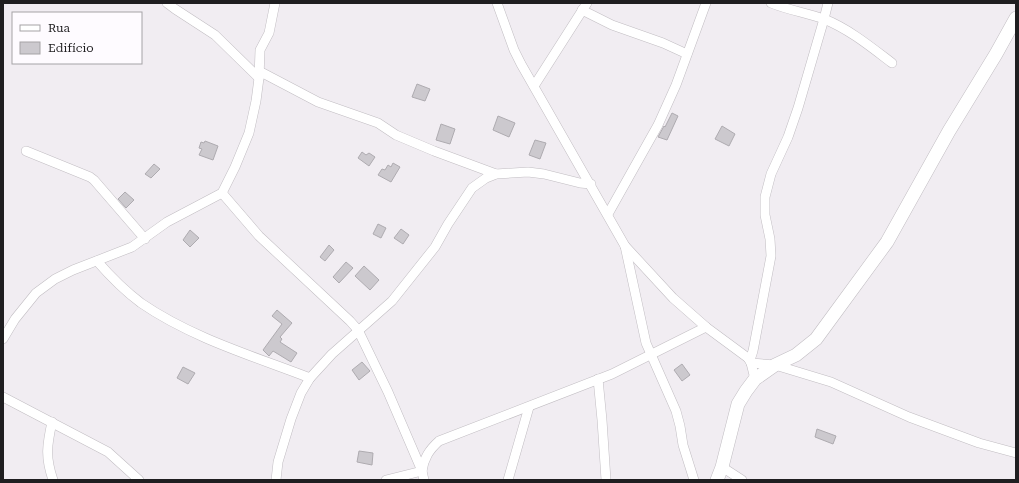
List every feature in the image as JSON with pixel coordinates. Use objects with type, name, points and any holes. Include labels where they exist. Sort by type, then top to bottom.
[{"type":"street","points":[[167,3],[175,10],[215,35],[259,75],[318,102],[378,123],[396,135],[434,151],[496,174]]},
{"type":"street","points":[[3,339],[15,319],[36,293],[55,280],[73,270],[132,247],[167,222],[222,193],[236,167],[249,133],[256,101],[260,50],[269,33],[275,3]]},
{"type":"street","points":[[497,3],[514,50],[625,246],[673,298],[706,327],[750,360],[774,365],[831,382],[909,417],[979,443],[1016,453]]},
{"type":"street","points":[[608,214],[658,125],[676,85],[706,3]]},
{"type":"street","points":[[771,3],[824,19],[865,42],[892,62]]},
{"type":"street","points":[[755,379],[750,360],[771,256],[770,239],[765,215],[765,196],[771,174],[788,137],[798,108],[828,3]]},
{"type":"street","points":[[534,86],[585,7],[612,25],[663,43],[687,54]]},
{"type":"street","points":[[717,480],[722,467],[738,404],[746,391],[755,379],[774,365],[796,355],[816,339],[887,242],[949,131],[1016,20]]},
{"type":"street","points":[[26,151],[90,177],[145,239]]},
{"type":"street","points":[[479,168],[480,181]]},
{"type":"street","points":[[276,480],[278,462],[291,419],[301,393],[310,378],[332,354],[392,301],[435,247],[448,224],[472,188],[480,181],[496,174],[528,172],[544,174],[572,182],[591,184]]},
{"type":"street","points":[[222,193],[259,236],[358,330],[388,392],[423,476]]},
{"type":"street","points":[[625,246],[646,343],[676,411],[683,445],[694,480]]},
{"type":"street","points":[[97,261],[108,274],[140,302],[183,328],[310,378]]},
{"type":"street","points":[[423,476],[426,455],[439,441],[598,380],[706,327]]},
{"type":"street","points":[[796,355],[803,374]]},
{"type":"street","points":[[598,380],[606,480]]},
{"type":"street","points":[[3,397],[108,452],[138,480]]},
{"type":"street","points":[[508,480],[529,407]]},
{"type":"street","points":[[52,422],[47,443],[47,455],[53,480]]},
{"type":"street","points":[[722,467],[742,480]]},
{"type":"street","points":[[386,480],[423,476]]},
{"type":"building","points":[[417,84],[430,89],[425,101],[412,97]]},
{"type":"building","points":[[672,113],[678,116],[667,140],[658,137],[664,126],[665,127]]},
{"type":"building","points":[[498,116],[515,123],[509,137],[493,130]]},
{"type":"building","points":[[441,124],[455,129],[450,144],[436,140]]},
{"type":"building","points":[[722,126],[735,134],[729,146],[715,139]]},
{"type":"building","points":[[535,140],[546,143],[540,159],[529,155]]},
{"type":"building","points":[[205,141],[218,146],[213,160],[199,155],[202,149],[199,148],[201,142],[204,143]]},
{"type":"building","points":[[362,152],[366,155],[369,153],[375,157],[369,166],[358,158]]},
{"type":"building","points":[[393,163],[400,167],[391,182],[378,175],[382,169],[385,170],[388,165],[391,167]]},
{"type":"building","points":[[154,164],[160,169],[151,178],[145,174]]},
{"type":"building","points":[[125,192],[134,200],[126,208],[118,199]]},
{"type":"building","points":[[378,224],[386,228],[381,238],[373,234]]},
{"type":"building","points":[[401,229],[409,235],[403,244],[394,238]]},
{"type":"building","points":[[190,230],[199,238],[190,247],[183,240]]},
{"type":"building","points":[[329,245],[334,250],[325,261],[320,257]]},
{"type":"building","points":[[346,262],[353,268],[339,283],[333,277]]},
{"type":"building","points":[[364,266],[379,280],[370,290],[355,276]]},
{"type":"building","points":[[277,310],[292,323],[280,337],[282,339],[280,342],[297,353],[291,362],[273,351],[269,356],[263,350],[282,324],[272,316]]},
{"type":"building","points":[[362,362],[370,371],[359,380],[352,370]]},
{"type":"building","points":[[682,364],[690,375],[682,381],[674,370]]},
{"type":"building","points":[[183,367],[195,373],[188,384],[177,378]]},
{"type":"building","points":[[817,429],[836,436],[833,444],[815,437]]},
{"type":"building","points":[[359,451],[373,453],[372,465],[357,462]]}]
